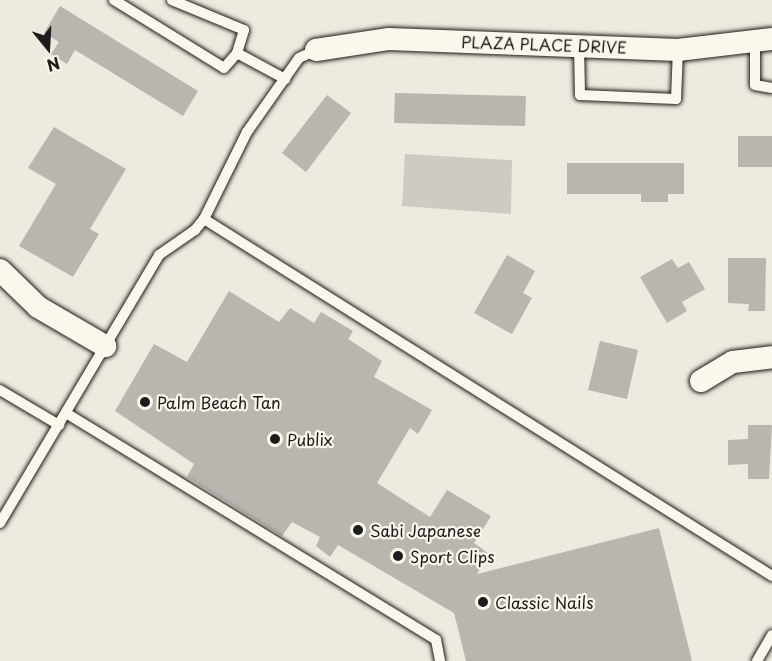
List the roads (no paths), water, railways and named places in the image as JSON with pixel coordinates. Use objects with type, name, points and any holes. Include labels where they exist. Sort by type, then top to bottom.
[{"type":"street","name":"PLAZA PLACE DRIVE","points":[[316,50],[389,39],[678,50],[763,39]]},
{"type":"street","points":[[0,270],[38,308],[105,346]]},
{"type":"street","points":[[700,381],[733,362],[772,357]]},
{"type":"lane","points":[[114,0],[225,68],[237,53],[244,30],[172,0]]},
{"type":"lane","points":[[763,39],[754,85],[772,88]]},
{"type":"lane","points":[[579,45],[580,95],[676,99],[678,50]]},
{"type":"lane","points":[[0,523],[159,255],[195,230],[204,219],[247,132],[299,58],[316,50]]},
{"type":"lane","points":[[237,53],[285,79]]},
{"type":"lane","points":[[204,219],[772,576]]},
{"type":"lane","points":[[0,390],[59,425]]},
{"type":"lane","points":[[66,412],[436,640],[440,661]]},
{"type":"lane","points":[[757,661],[772,635]]},
{"type":"place","name":"Palm Beach Tan","points":[[145,402]]},
{"type":"place","name":"Publix","points":[[275,439]]},
{"type":"place","name":"Sabi Japanese","points":[[358,530]]},
{"type":"place","name":"Sport Clips","points":[[398,556]]},
{"type":"place","name":"Classic Nails","points":[[483,602]]}]
